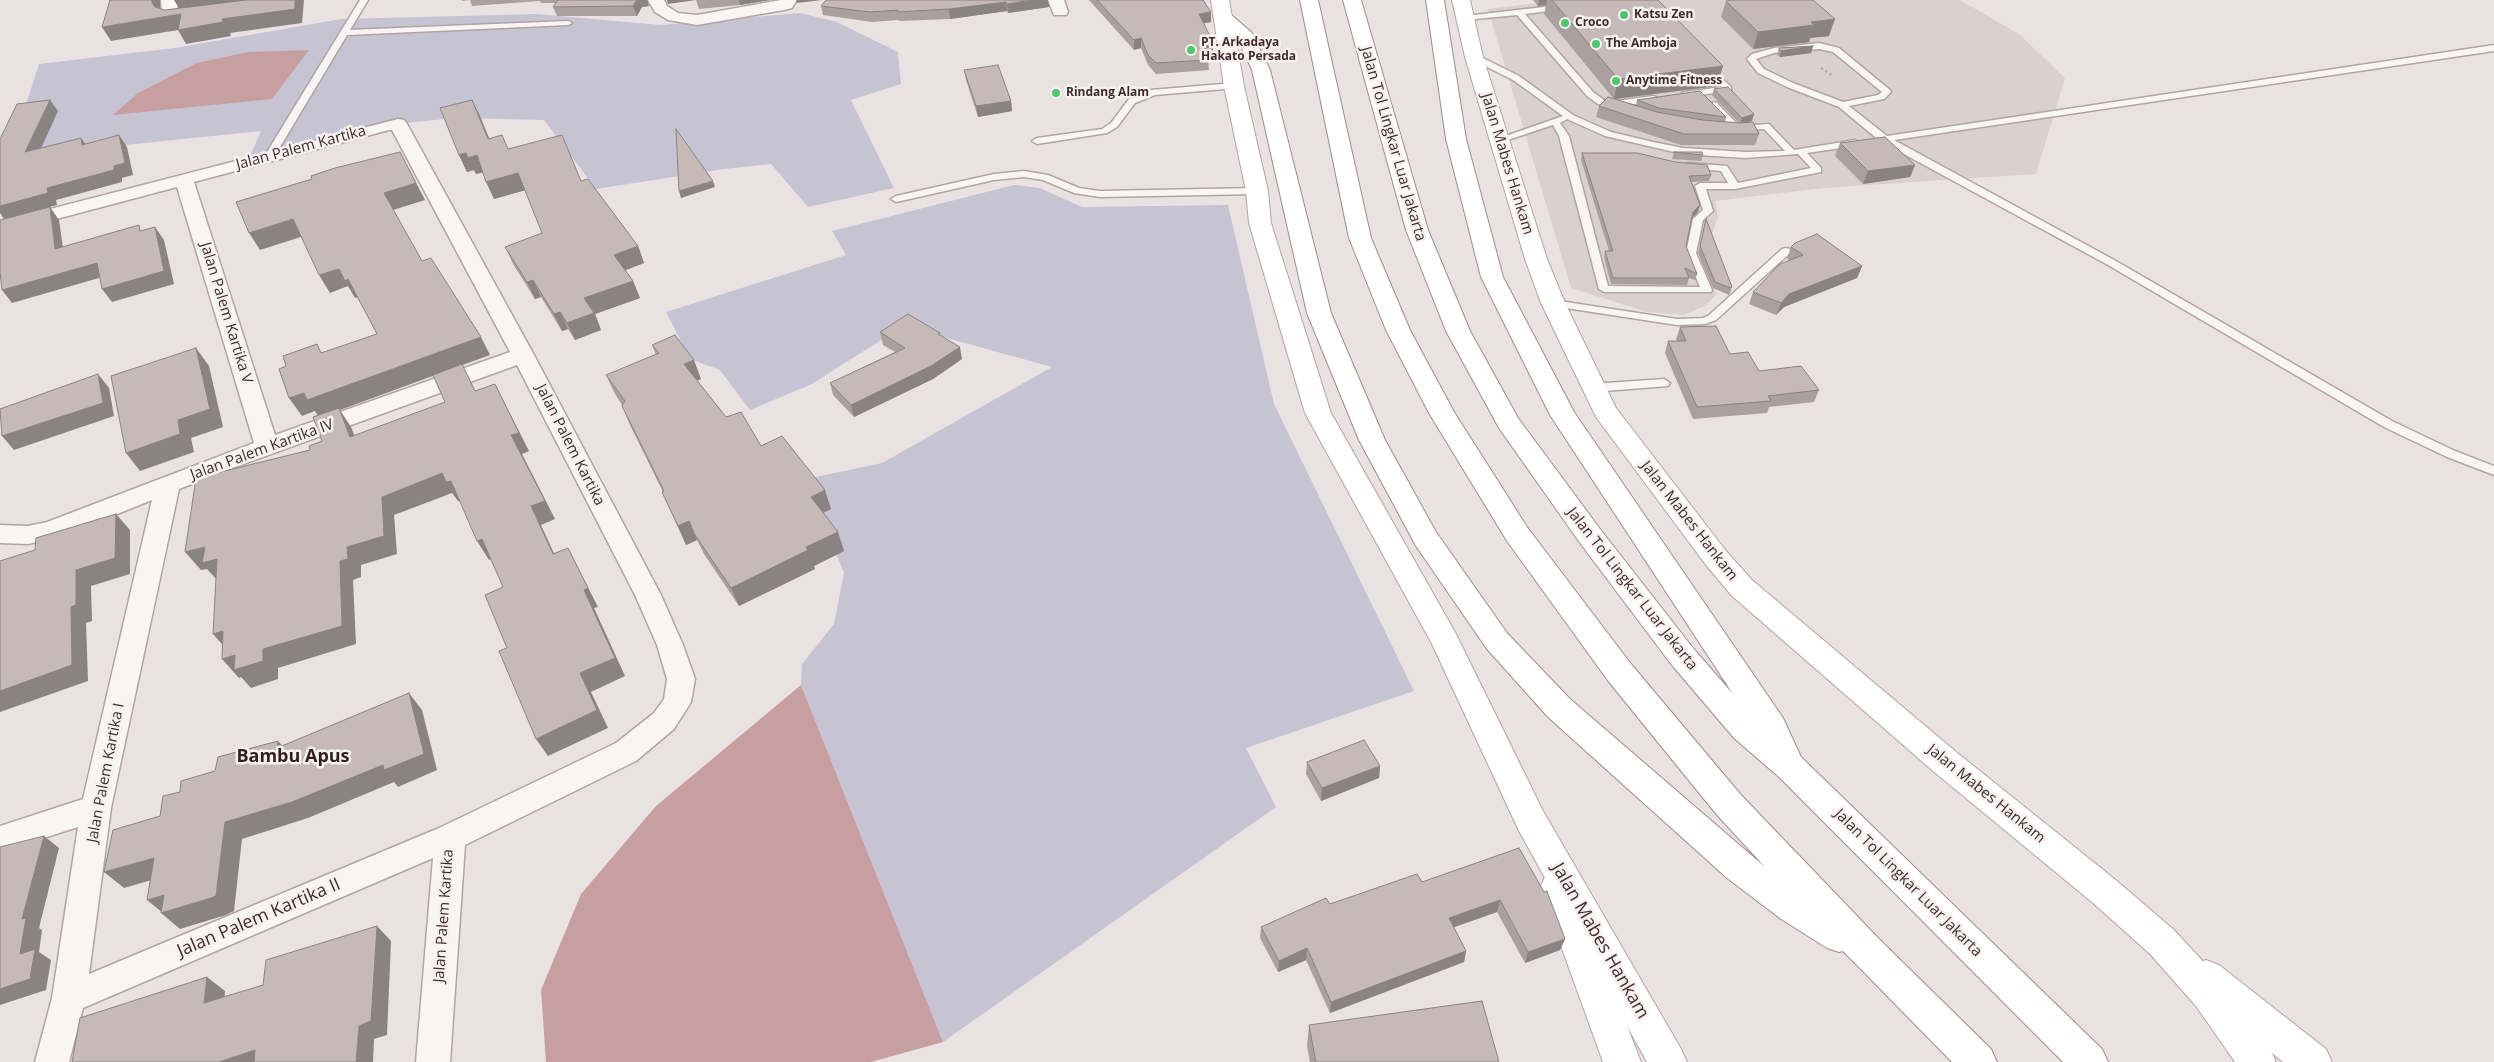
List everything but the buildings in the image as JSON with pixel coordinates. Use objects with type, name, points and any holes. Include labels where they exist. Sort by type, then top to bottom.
[{"type":"main road","points":[[1309,0],[1360,238],[1398,330],[1442,413],[1517,534],[1620,674],[1729,804],[1866,952],[1978,1062]]},
{"type":"main road","name":"Jalan Tol Lingkar Luar Jakarta","points":[[1352,0],[1416,230],[1458,331],[1508,422],[1590,536],[1682,656],[1746,728],[1790,767],[2089,1062]]},
{"type":"main road","points":[[1435,0],[1456,139],[1492,277],[1563,414],[1772,727],[1790,767]]},
{"type":"main road","points":[[1221,8],[1246,37],[1260,70],[1319,312],[1372,440],[1426,539],[1497,641],[1559,708],[1739,867],[1793,908],[1866,952]]},
{"type":"main road","name":"Jalan Mabes Hankam","points":[[1221,8],[1234,86],[1257,191],[1260,223],[1318,412],[1446,642],[1531,821],[1668,1062]]},
{"type":"main road","name":"Jalan Mabes Hankam","points":[[1463,9],[1474,58],[1536,259],[1553,303],[1592,388],[1605,411],[1716,558],[1742,588],[1922,742],[2105,892],[2162,942],[2313,1062]]},
{"type":"main road","name":"Jalan Mabes Hankam","points":[[1531,821],[1622,1062]]},
{"type":"main road","name":"Jalan Mabes Hankam","points":[[2162,942],[2209,994],[2248,1046],[2257,1062]]},
{"type":"street","points":[[169,0],[170,16],[173,17],[216,12]]},
{"type":"street","points":[[656,0],[661,9],[674,17],[697,20],[778,8],[786,5],[789,0]]},
{"type":"street","name":"Jalan Palem Kartika","points":[[0,228],[388,125],[398,124],[523,355],[648,595],[670,645],[681,679],[677,702],[664,721],[626,752],[450,837],[433,1062]]},
{"type":"street","name":"Jalan Palem Kartika V","points":[[184,179],[267,447]]},
{"type":"street","name":"Jalan Palem Kartika IV","points":[[0,534],[28,535],[51,531],[168,486],[227,460],[523,355]]},
{"type":"street","name":"Jalan Palem Kartika I","points":[[52,1062],[69,998],[96,808],[168,486]]},
{"type":"street","points":[[0,839],[96,808]]},
{"type":"street","name":"Jalan Palem Kartika II","points":[[69,998],[450,837]]},
{"type":"lane","points":[[269,158],[364,0]]},
{"type":"lane","points":[[1463,9],[1520,12],[1576,5]]},
{"type":"lane","points":[[1520,12],[1590,94],[1601,102],[1616,104],[1640,112]]},
{"type":"lane","points":[[345,32],[568,23]]},
{"type":"lane","points":[[1842,105],[1882,97],[1887,92],[1836,50],[1828,48],[1819,46],[1774,50],[1751,59],[1761,71],[1773,78],[1842,105],[1884,138],[2112,263],[2388,424],[2451,454],[2494,471]]},
{"type":"lane","points":[[1474,58],[1516,78],[1570,117],[1608,134],[1683,151],[1745,155],[1796,152],[2494,48]]},
{"type":"lane","points":[[1673,96],[1728,89],[1702,62]]},
{"type":"lane","points":[[1038,141],[1104,132],[1114,125],[1132,101],[1154,92],[1234,86]]},
{"type":"lane","points":[[1702,93],[1737,129]]},
{"type":"lane","points":[[1616,104],[1664,98]]},
{"type":"lane","points":[[1499,140],[1570,117]]},
{"type":"lane","points":[[1555,122],[1574,155],[1604,289],[1707,290],[1691,253],[1698,219],[1708,211],[1700,186],[1735,186],[1818,170],[1766,126],[1737,129],[1718,127]]},
{"type":"lane","points":[[1683,165],[1724,168],[1735,186]]},
{"type":"lane","points":[[896,199],[994,178],[1024,174],[1045,177],[1077,191],[1100,194],[1257,191]]},
{"type":"lane","points":[[1553,303],[1677,322],[1705,321],[1712,318],[1786,251]]},
{"type":"lane","points":[[1592,388],[1664,383]]},
{"type":"shaded area","points":[[1561,0],[1960,0],[2019,34],[2065,78],[2036,174],[1824,188],[1715,201],[1718,217],[1703,261],[1717,294],[1705,306],[1684,315],[1647,312],[1571,288],[1488,9]]},
{"type":"shaded area","points":[[800,13],[837,22],[898,52],[901,84],[851,100],[894,188],[808,207],[771,164],[724,169],[596,189],[544,120],[456,118],[362,127],[250,156],[261,131],[9,157],[39,64],[175,48],[341,19],[537,14],[661,25]]},
{"type":"shaded area","points":[[309,50],[272,99],[113,115],[138,93],[197,63],[248,52]]},
{"type":"shaded area","points":[[1014,185],[1040,188],[1082,207],[1228,205],[1274,404],[1414,691],[1246,748],[1276,807],[943,1042],[801,685],[802,664],[834,624],[844,573],[806,479],[882,463],[1052,367],[903,326],[812,384],[750,410],[720,370],[690,359],[666,312],[846,255],[832,231]]},
{"type":"shaded area","points":[[801,685],[943,1042],[871,1062],[546,1062],[541,990],[581,894],[656,806]]},
{"type":"place","name":"Katsu Zen","points":[[1624,15]]},
{"type":"place","name":"Croco","points":[[1565,23]]},
{"type":"place","name":"The Amboja","points":[[1596,44]]},
{"type":"place","name":"PT. Arkadaya Hakato Persada","points":[[1191,50]]},
{"type":"place","name":"Anytime Fitness","points":[[1616,81]]},
{"type":"place","name":"Rindang Alam","points":[[1056,93]]},
{"type":"district","name":"Bambu Apus","points":[[293,757]]}]
